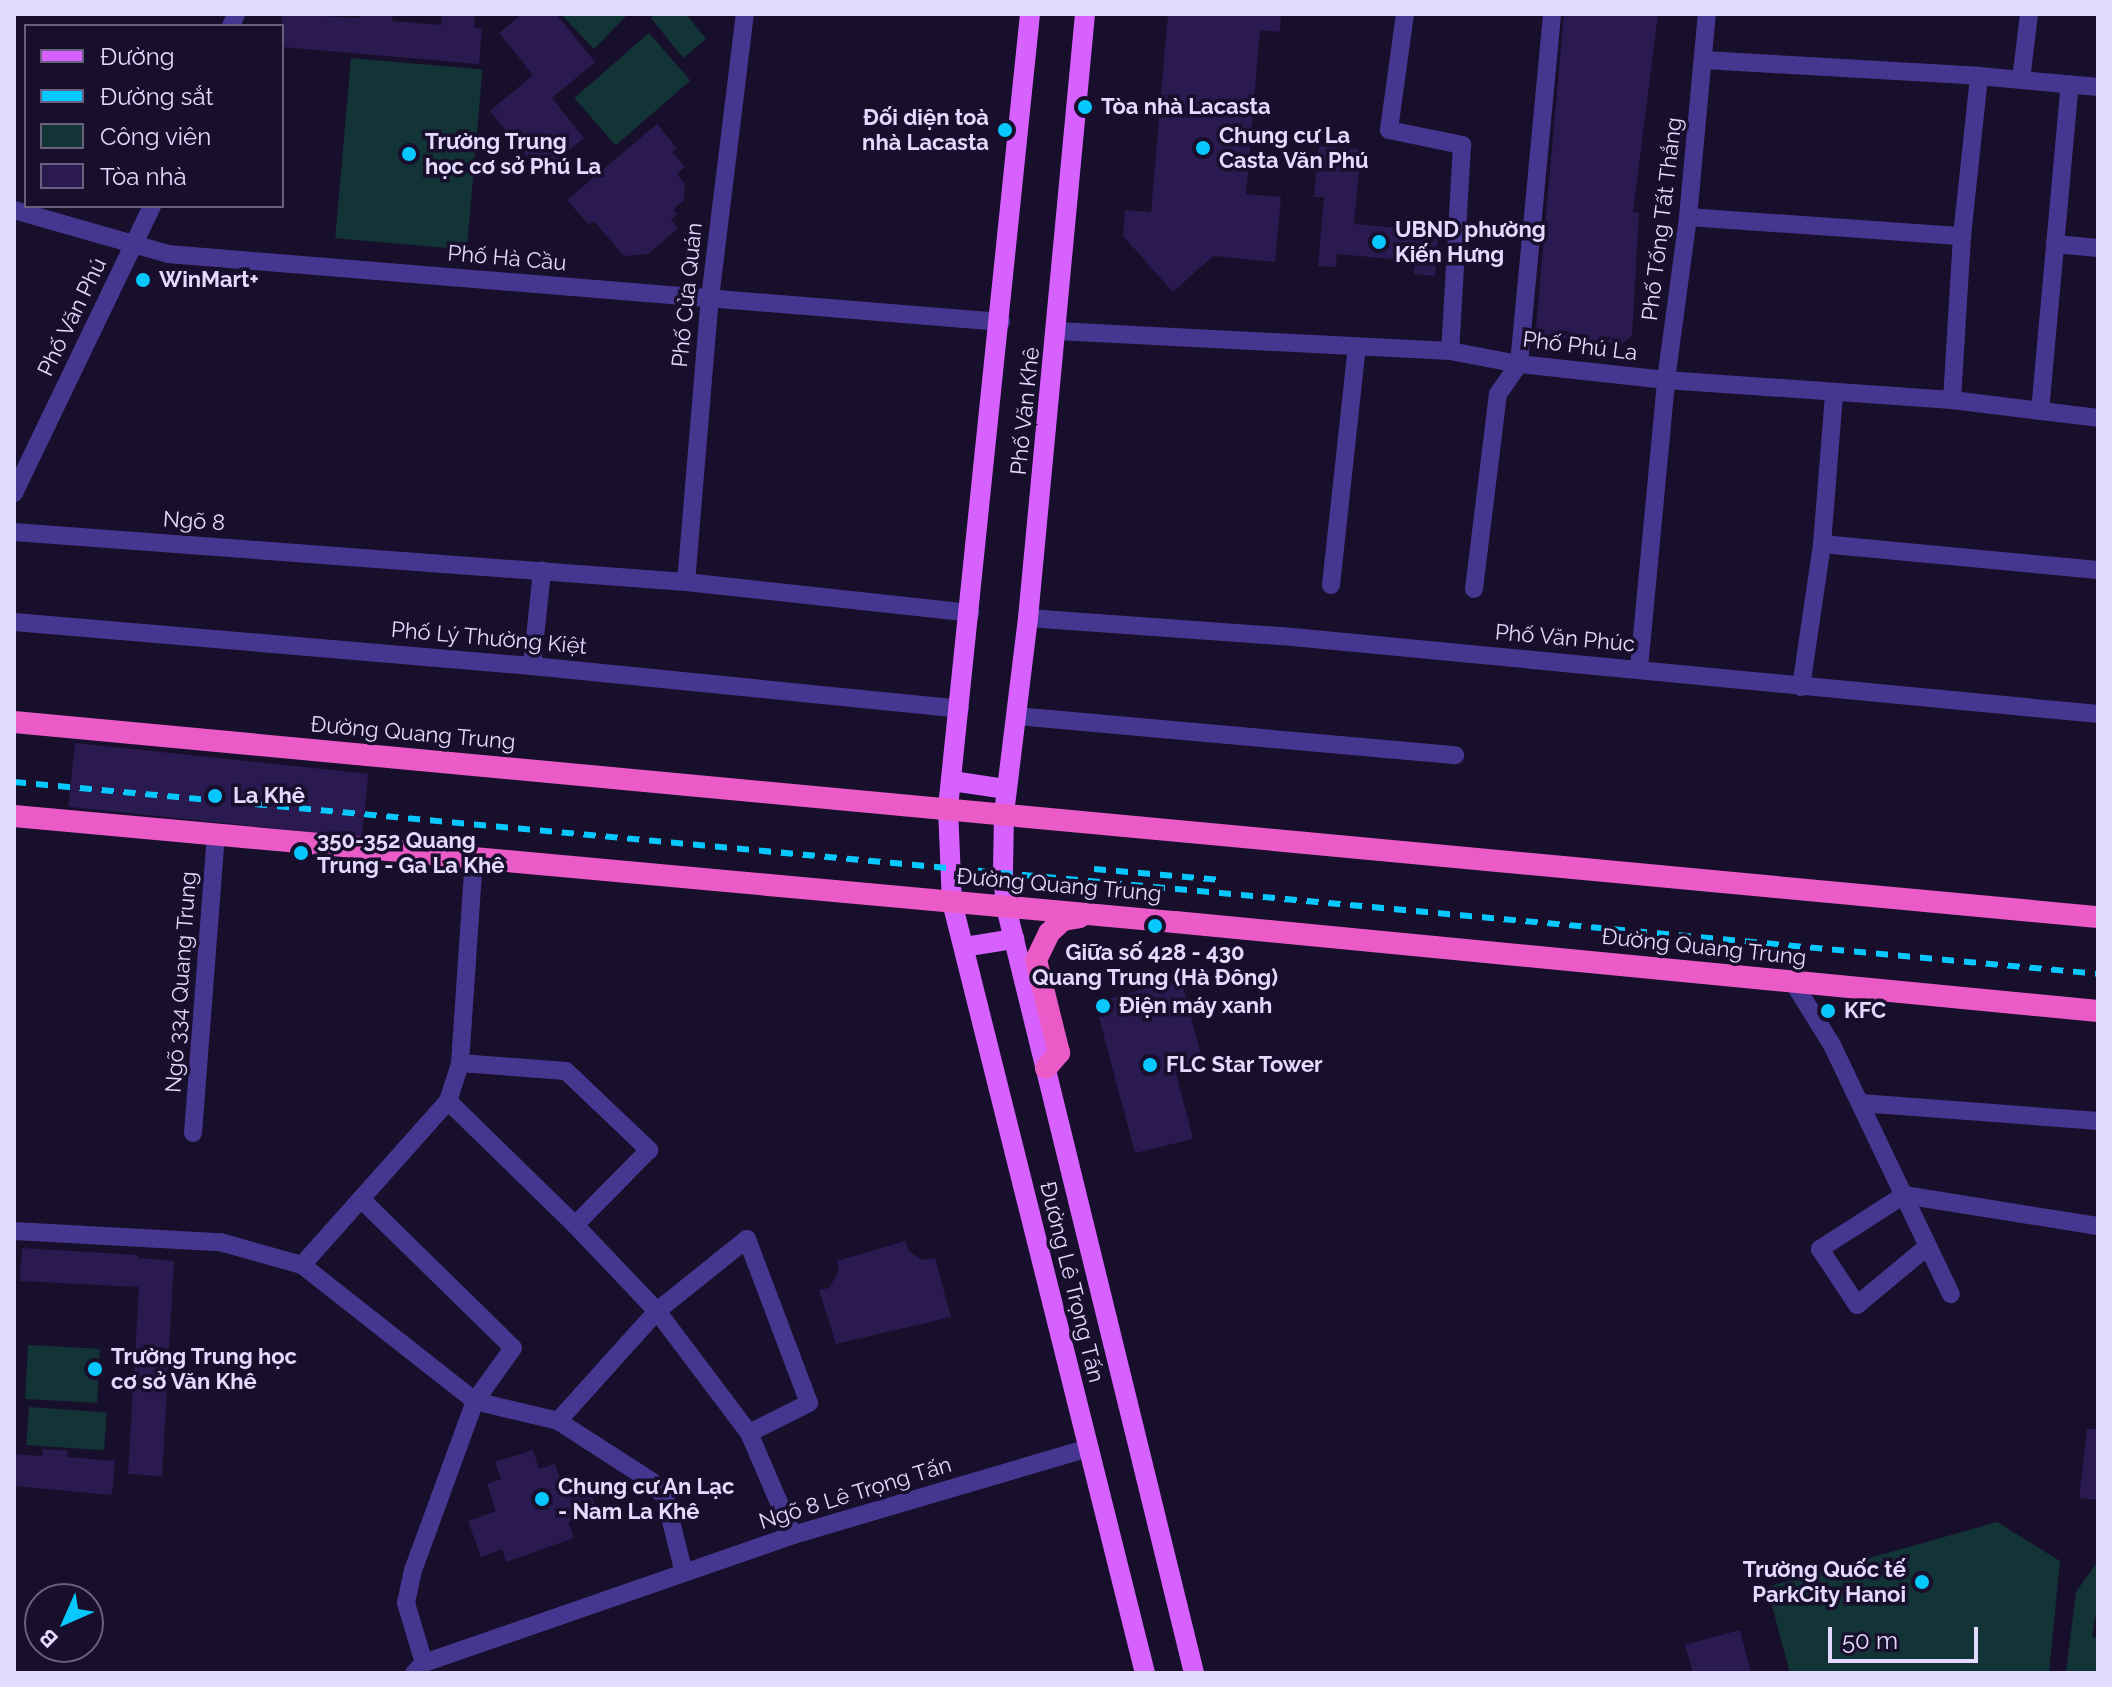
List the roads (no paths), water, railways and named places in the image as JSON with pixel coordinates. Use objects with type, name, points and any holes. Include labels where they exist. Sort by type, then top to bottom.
[{"type":"highway","name":"Đường Quang Trung","points":[[14,722],[2098,917]]},
{"type":"highway","name":"Đường Quang Trung","points":[[14,816],[1090,914],[2098,1011]]},
{"type":"highway","points":[[1046,1068],[1059,1053],[1036,960],[1040,946],[1063,920],[1090,914]]},
{"type":"main road","name":"Phố Văn Khê","points":[[952,902],[948,808],[1001,322],[1030,14]]},
{"type":"main road","name":"Phố Văn Khê","points":[[1006,907],[1006,789],[1028,618],[1085,14]]},
{"type":"main road","points":[[952,781],[1006,789]]},
{"type":"main road","name":"Đường Lê Trọng Tấn","points":[[952,902],[1145,1673]]},
{"type":"main road","name":"Đường Lê Trọng Tấn","points":[[1006,907],[1194,1673]]},
{"type":"main road","points":[[964,947],[1014,939]]},
{"type":"street","name":"Phố Cửa Quán","points":[[686,582],[710,298],[745,14]]},
{"type":"street","points":[[1405,14],[1389,130],[1462,145],[1450,351]]},
{"type":"street","points":[[1474,589],[1498,394],[1519,364],[1552,14]]},
{"type":"street","name":"Phố Tống Tất Thắng","points":[[1639,668],[1666,380],[1688,217],[1707,14]]},
{"type":"street","points":[[2021,80],[2029,14]]},
{"type":"street","points":[[1704,60],[1979,76],[2098,87]]},
{"type":"street","points":[[1952,400],[1962,236],[1979,76]]},
{"type":"street","points":[[2040,411],[2070,84]]},
{"type":"street","name":"Phố Văn Phú","points":[[14,493],[151,208]]},
{"type":"street","name":"Phố Hà Cầu","points":[[14,210],[134,247],[168,254],[1001,322]]},
{"type":"street","points":[[1688,217],[1962,236]]},
{"type":"street","points":[[2055,244],[2098,248]]},
{"type":"street","name":"Phố Phú La","points":[[1057,331],[1450,351],[1519,364],[1666,380],[1952,400],[2098,418]]},
{"type":"street","points":[[1331,585],[1357,347]]},
{"type":"street","points":[[1801,687],[1822,544],[1834,394]]},
{"type":"street","name":"Ngõ 8","points":[[14,532],[686,582],[970,613]]},
{"type":"street","points":[[1822,544],[2098,570]]},
{"type":"street","points":[[532,666],[542,571]]},
{"type":"street","name":"Phố Văn Phúc","points":[[1028,618],[1282,636],[1639,668],[1801,687],[2098,714]]},
{"type":"street","name":"Phố Lý Thường Kiệt","points":[[14,622],[532,666],[960,709]]},
{"type":"street","points":[[1016,716],[1455,755]]},
{"type":"street","name":"Ngõ 334 Quang Trung","points":[[193,1133],[216,835]]},
{"type":"street","points":[[302,1265],[448,1101],[460,1063],[474,858]]},
{"type":"street","points":[[1793,982],[1832,1045],[1951,1294]]},
{"type":"street","points":[[460,1063],[566,1071],[649,1150],[575,1225]]},
{"type":"street","points":[[448,1101],[575,1225],[657,1311],[749,1433],[793,1535]]},
{"type":"street","points":[[1860,1103],[2098,1121]]},
{"type":"street","points":[[1928,1246],[1857,1305],[1820,1249],[1904,1195],[2098,1226]]},
{"type":"street","points":[[362,1200],[513,1348],[475,1401],[413,1570],[406,1603],[419,1668]]},
{"type":"street","points":[[14,1231],[220,1242],[302,1265],[475,1401],[558,1421],[651,1481],[665,1497],[684,1573]]},
{"type":"street","points":[[558,1421],[657,1311],[747,1239],[809,1403],[749,1433]]},
{"type":"street","name":"Ngõ 8 Lê Trọng Tấn","points":[[419,1668],[793,1535],[1089,1448]]},
{"type":"railway","points":[[14,782],[2098,974]]},
{"type":"railway","points":[[1094,869],[1222,880]]},
{"type":"place","name":"Tòa nhà Lacasta","points":[[1085,107]]},
{"type":"place","name":"Đối diện toà nhà Lacasta","points":[[1005,130]]},
{"type":"place","name":"Chung cư La Casta Văn Phú","points":[[1203,148]]},
{"type":"place","name":"Trường Trung học cơ sở Phú La","points":[[409,154]]},
{"type":"place","name":"UBND phường Kiến Hưng","points":[[1379,242]]},
{"type":"place","name":"WinMart+","points":[[143,280]]},
{"type":"place","name":"La Khê","points":[[215,796]]},
{"type":"place","name":"350-352 Quang Trung - Ga La Khê","points":[[301,853]]},
{"type":"place","name":"Giữa số 428 - 430 Quang Trung (Hà Đông)","points":[[1155,926]]},
{"type":"place","name":"Điện máy xanh","points":[[1103,1006]]},
{"type":"place","name":"KFC","points":[[1828,1011]]},
{"type":"place","name":"FLC Star Tower","points":[[1150,1065]]},
{"type":"place","name":"Trường Trung học cơ sở Văn Khê","points":[[95,1369]]},
{"type":"place","name":"Chung cư An Lạc - Nam La Khê","points":[[542,1499]]},
{"type":"place","name":"Trường Quốc tế ParkCity Hanoi","points":[[1922,1582]]}]
